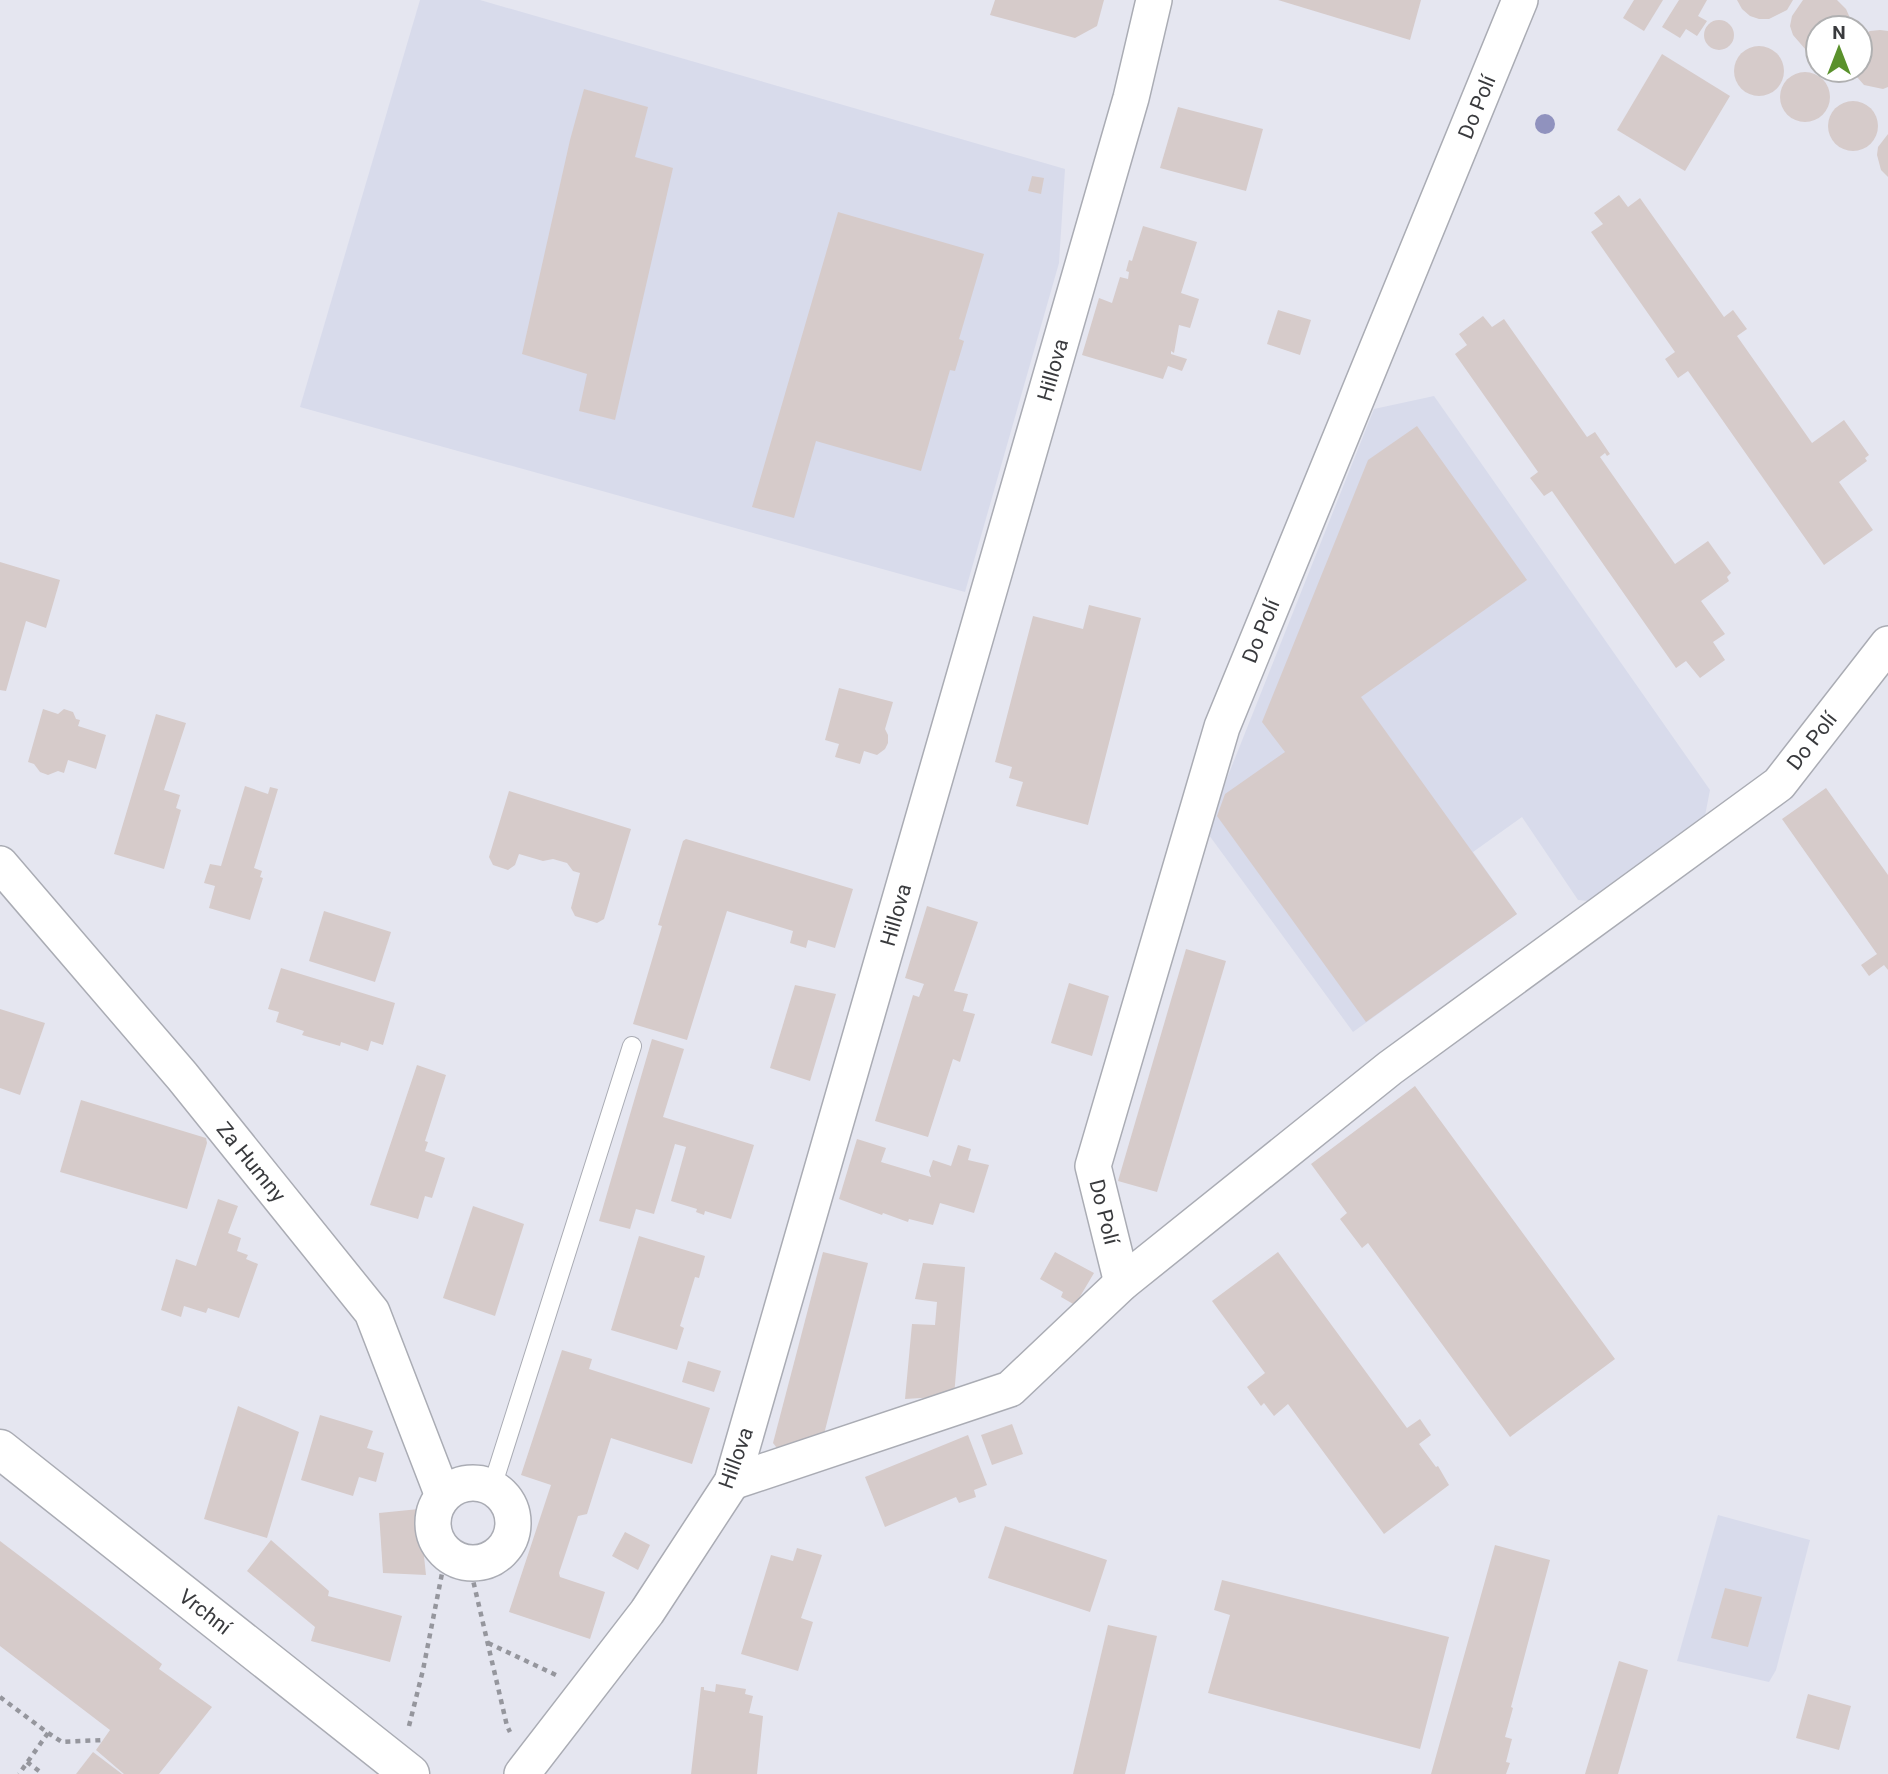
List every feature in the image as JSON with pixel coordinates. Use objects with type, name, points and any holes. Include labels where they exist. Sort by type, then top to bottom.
[{"type":"street","name":"Hillova","points":[[527,1768],[648,1612],[732,1482],[1131,99],[1154,0]]},
{"type":"street","name":"Do Polí","points":[[1122,1283],[1093,1166],[1222,727],[1520,0]]},
{"type":"street","name":"Do Polí","points":[[732,1482],[1010,1389],[1122,1283],[1390,1068],[1779,783],[1888,644]]},
{"type":"street","name":"Za Humny","points":[[0,864],[182,1076],[372,1312],[443,1496]]},
{"type":"street","name":"Vrchní","points":[[0,1449],[405,1770]]},
{"type":"street","points":[[466,1483],[492,1487],[503,1495],[511,1507],[514,1520],[512,1534],[506,1546],[496,1556],[484,1562],[458,1558],[438,1543],[433,1531],[436,1506],[453,1488],[466,1483]]},
{"type":"lane","points":[[492,1487],[632,1046]]},
{"type":"path","points":[[405,1770],[423,1670],[458,1558]]},
{"type":"path","points":[[458,1558],[487,1642],[507,1726],[527,1768]]},
{"type":"path","points":[[487,1642],[587,1690]]},
{"type":"path","points":[[0,1697],[62,1742],[103,1740]]},
{"type":"path","points":[[19,1774],[48,1733]]},
{"type":"path","points":[[27,1762],[43,1774]]},
{"type":"shaded area","points":[[420,0],[480,0],[1065,169],[1059,263],[965,592],[300,407]]},
{"type":"shaded area","points":[[1434,396],[1710,790],[1703,826],[1597,902],[1578,900],[1522,817],[1473,852],[1517,914],[1353,1032],[1206,831],[1374,409]]},
{"type":"shaded area","points":[[1718,1515],[1810,1540],[1776,1670],[1769,1682],[1677,1661]]},
{"type":"building","points":[[995,0],[1104,0],[1097,26],[1075,38],[990,15]]},
{"type":"building","points":[[1278,0],[1421,0],[1410,40]]},
{"type":"building","points":[[1634,0],[1663,0],[1644,31],[1623,18]]},
{"type":"building","points":[[1679,0],[1707,0],[1698,16],[1707,21],[1697,36],[1686,29],[1680,38],[1662,27]]},
{"type":"building","points":[[1737,0],[1793,0],[1787,10],[1769,19],[1759,19],[1750,16]]},
{"type":"building","points":[[1803,0],[1837,0],[1848,14],[1804,14],[1804,48],[1793,35],[1790,26],[1792,16]]},
{"type":"building","points":[[1719,20],[1730,24],[1734,35],[1730,46],[1719,50],[1708,46],[1704,35],[1708,24]]},
{"type":"building","points":[[1874,31],[1888,31],[1888,87],[1883,89],[1863,84],[1874,84]]},
{"type":"building","points":[[1759,46],[1777,53],[1784,71],[1777,89],[1759,96],[1741,89],[1734,71],[1741,53]]},
{"type":"building","points":[[1662,54],[1730,96],[1685,171],[1617,130]]},
{"type":"building","points":[[1804,72],[1804,84],[1826,84],[1828,107],[1823,115],[1815,120],[1795,120],[1787,115],[1782,107],[1782,87],[1787,79],[1795,74]]},
{"type":"building","points":[[584,89],[648,107],[635,157],[673,168],[615,420],[579,411],[587,374],[522,354]]},
{"type":"building","points":[[1853,101],[1871,108],[1878,126],[1871,144],[1853,151],[1835,144],[1828,126],[1835,108]]},
{"type":"building","points":[[1178,107],[1263,129],[1246,191],[1160,168]]},
{"type":"building","points":[[1888,134],[1888,177],[1881,170],[1877,155],[1878,147]]},
{"type":"building","points":[[1032,176],[1044,178],[1041,194],[1028,191]]},
{"type":"building","points":[[1619,195],[1628,207],[1640,198],[1724,317],[1733,310],[1747,329],[1737,336],[1812,443],[1844,420],[1869,455],[1865,458],[1867,461],[1839,482],[1873,530],[1824,565],[1688,371],[1678,378],[1665,359],[1675,352],[1591,232],[1603,224],[1594,213]]},
{"type":"building","points":[[838,212],[984,254],[959,339],[964,341],[955,371],[950,370],[921,471],[816,441],[794,518],[752,507]]},
{"type":"building","points":[[1143,226],[1197,242],[1181,293],[1199,299],[1190,328],[1179,325],[1174,353],[1171,351],[1171,354],[1187,359],[1182,371],[1168,366],[1163,379],[1082,355],[1099,298],[1112,303],[1120,277],[1128,279],[1129,272],[1126,271],[1129,260],[1132,261]]},
{"type":"building","points":[[1278,310],[1311,320],[1300,355],[1267,344]]},
{"type":"building","points":[[1483,316],[1492,327],[1504,319],[1587,437],[1595,432],[1610,454],[1607,456],[1605,453],[1600,457],[1675,564],[1708,541],[1731,573],[1727,577],[1729,581],[1701,601],[1725,634],[1713,642],[1725,660],[1700,678],[1686,661],[1676,668],[1552,491],[1544,496],[1530,478],[1538,472],[1455,354],[1467,345],[1459,334]]},
{"type":"building","points":[[1417,426],[1527,580],[1361,697],[1517,914],[1366,1022],[1217,816],[1225,794],[1285,752],[1262,722],[1368,460]]},
{"type":"building","points":[[0,562],[60,580],[46,628],[26,621],[6,691],[0,690]]},
{"type":"building","points":[[1089,605],[1141,618],[1088,825],[1016,806],[1023,782],[1009,778],[1012,767],[995,762],[1033,616],[1083,629]]},
{"type":"building","points":[[839,688],[893,702],[885,729],[888,743],[885,749],[877,755],[864,751],[860,764],[835,757],[839,744],[825,740]]},
{"type":"building","points":[[43,709],[58,714],[64,709],[73,712],[76,719],[80,720],[78,726],[106,735],[96,769],[68,760],[64,773],[58,771],[48,775],[28,762]]},
{"type":"building","points":[[156,714],[186,723],[164,790],[180,795],[176,808],[181,810],[164,869],[114,854]]},
{"type":"building","points":[[245,786],[268,794],[270,787],[278,789],[254,868],[262,871],[260,877],[263,878],[250,920],[209,908],[215,886],[204,883],[210,864],[221,866]]},
{"type":"building","points":[[1826,788],[1888,875],[1888,970],[1884,965],[1869,976],[1861,965],[1877,954],[1782,819]]},
{"type":"building","points":[[509,791],[631,829],[604,919],[597,923],[575,916],[571,908],[580,873],[573,871],[567,863],[553,859],[543,861],[519,854],[515,865],[508,870],[493,865],[489,857]]},
{"type":"building","points":[[686,839],[853,889],[835,948],[808,940],[806,948],[790,943],[793,931],[727,911],[687,1040],[633,1024],[662,926],[658,925],[683,841]]},
{"type":"building","points":[[927,906],[978,922],[954,991],[968,994],[963,1011],[975,1014],[960,1062],[953,1059],[928,1137],[875,1121],[913,995],[919,997],[924,984],[905,978]]},
{"type":"building","points":[[324,911],[391,932],[375,982],[309,961]]},
{"type":"building","points":[[1186,949],[1226,961],[1157,1192],[1118,1181]]},
{"type":"building","points":[[281,968],[395,1003],[383,1045],[371,1041],[368,1051],[341,1042],[340,1046],[302,1035],[304,1031],[276,1022],[279,1012],[268,1009]]},
{"type":"building","points":[[1069,983],[1109,996],[1092,1056],[1051,1043]]},
{"type":"building","points":[[795,985],[836,994],[810,1081],[770,1068]]},
{"type":"building","points":[[0,1009],[45,1023],[20,1095],[0,1088]]},
{"type":"building","points":[[652,1039],[684,1049],[663,1117],[754,1145],[731,1219],[705,1211],[704,1215],[696,1212],[697,1209],[671,1201],[686,1147],[675,1144],[654,1214],[636,1209],[630,1229],[599,1221]]},
{"type":"building","points":[[417,1065],[446,1075],[425,1141],[428,1142],[425,1151],[445,1158],[432,1198],[425,1196],[418,1219],[370,1205]]},
{"type":"building","points":[[1415,1086],[1615,1359],[1510,1437],[1368,1243],[1362,1248],[1340,1219],[1347,1213],[1311,1164]]},
{"type":"building","points":[[81,1100],[206,1138],[207,1143],[187,1209],[60,1172]]},
{"type":"building","points":[[857,1139],[886,1148],[881,1162],[931,1177],[929,1171],[933,1160],[951,1166],[958,1145],[971,1149],[968,1160],[989,1165],[974,1213],[940,1203],[933,1225],[909,1219],[908,1222],[883,1213],[882,1215],[839,1199]]},
{"type":"building","points":[[218,1199],[238,1206],[228,1233],[241,1238],[237,1251],[248,1255],[246,1259],[258,1264],[239,1318],[208,1308],[206,1313],[184,1306],[181,1317],[161,1310],[176,1259],[196,1266]]},
{"type":"building","points":[[473,1206],[524,1224],[495,1316],[443,1298]]},
{"type":"building","points":[[639,1236],[705,1256],[699,1278],[695,1277],[680,1326],[684,1328],[677,1350],[611,1330]]},
{"type":"building","points":[[823,1252],[868,1263],[823,1438],[781,1453],[773,1443]]},
{"type":"building","points":[[1055,1252],[1094,1273],[1075,1305],[1061,1297],[1063,1292],[1040,1279]]},
{"type":"building","points":[[1278,1252],[1407,1428],[1420,1419],[1431,1435],[1419,1444],[1436,1467],[1438,1466],[1449,1485],[1384,1534],[1288,1404],[1274,1416],[1264,1403],[1261,1406],[1247,1387],[1265,1373],[1212,1301]]},
{"type":"building","points":[[923,1263],[965,1267],[954,1396],[905,1399],[912,1324],[935,1325],[937,1302],[915,1299]]},
{"type":"building","points":[[562,1350],[592,1359],[589,1369],[710,1408],[692,1464],[611,1438],[587,1514],[578,1516],[559,1573],[560,1577],[605,1592],[590,1639],[509,1612],[551,1485],[521,1475]]},
{"type":"building","points":[[688,1361],[721,1371],[714,1392],[682,1382]]},
{"type":"building","points":[[238,1406],[299,1432],[267,1538],[204,1519]]},
{"type":"building","points":[[320,1415],[373,1431],[367,1448],[384,1453],[376,1482],[359,1477],[353,1496],[301,1480]]},
{"type":"building","points":[[1012,1424],[1023,1454],[992,1465],[981,1435]]},
{"type":"building","points":[[968,1435],[987,1485],[974,1490],[976,1497],[959,1503],[956,1497],[885,1527],[865,1477]]},
{"type":"building","points":[[419,1509],[426,1575],[383,1573],[379,1513]]},
{"type":"building","points":[[1005,1526],[1107,1560],[1090,1612],[988,1578]]},
{"type":"building","points":[[625,1532],[650,1545],[638,1570],[612,1556]]},
{"type":"building","points":[[271,1540],[329,1591],[328,1596],[402,1616],[390,1662],[311,1641],[315,1627],[247,1571]]},
{"type":"building","points":[[0,1541],[162,1664],[159,1669],[212,1707],[159,1774],[124,1774],[96,1750],[110,1730],[0,1646]]},
{"type":"building","points":[[1495,1545],[1550,1560],[1505,1737],[1512,1739],[1506,1762],[1510,1763],[1506,1774],[1431,1774]]},
{"type":"building","points":[[797,1548],[822,1555],[801,1618],[813,1622],[798,1671],[741,1654],[771,1555],[793,1561]]},
{"type":"building","points":[[1222,1580],[1449,1637],[1420,1749],[1208,1693],[1230,1615],[1214,1610]]},
{"type":"building","points":[[1725,1588],[1762,1597],[1748,1647],[1711,1638]]},
{"type":"building","points":[[1108,1625],[1157,1636],[1125,1774],[1073,1774]]},
{"type":"building","points":[[1619,1661],[1648,1670],[1618,1774],[1585,1774]]},
{"type":"building","points":[[716,1684],[746,1689],[745,1694],[753,1696],[749,1713],[763,1716],[757,1774],[691,1774],[701,1687],[715,1692]]},
{"type":"building","points":[[1808,1694],[1851,1706],[1839,1750],[1796,1738]]},
{"type":"building","points":[[93,1752],[122,1774],[76,1774]]}]
